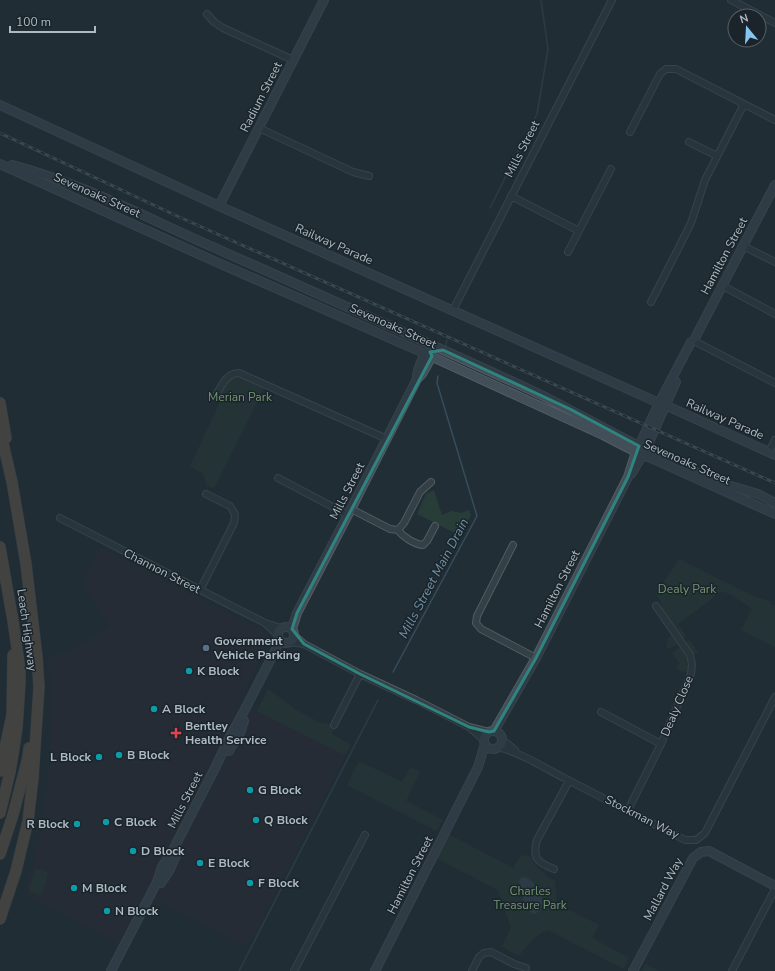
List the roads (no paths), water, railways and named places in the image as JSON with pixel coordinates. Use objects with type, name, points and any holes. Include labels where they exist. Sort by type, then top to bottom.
[{"type":"highway","points":[[0,403],[26,564],[39,687],[33,778],[28,821],[16,871],[0,919]]},
{"type":"highway","points":[[0,430],[12,482],[26,564]]},
{"type":"highway","name":"Leach Highway","points":[[0,547],[14,621],[20,670],[17,728],[10,772],[0,813]]},
{"type":"highway","points":[[0,771],[12,715],[14,621]]},
{"type":"highway","points":[[0,854],[13,815],[28,757],[37,657]]},
{"type":"street","name":"Radium Street","points":[[219,206],[324,0]]},
{"type":"street","name":"Mills Street","points":[[453,310],[612,0]]},
{"type":"street","points":[[731,0],[774,20]]},
{"type":"street","points":[[207,14],[214,22],[223,28],[293,60]]},
{"type":"street","points":[[630,132],[660,74],[666,69],[676,69],[775,120]]},
{"type":"street","points":[[651,302],[691,223],[705,180],[744,104]]},
{"type":"street","name":"Railway Parade","points":[[0,105],[219,206],[772,453]]},
{"type":"street","points":[[259,128],[353,172],[369,176]]},
{"type":"street","points":[[689,142],[717,156]]},
{"type":"street","name":"Sevenoaks Street","points":[[0,163],[26,169],[70,183],[422,340],[570,409],[641,451],[775,514]]},
{"type":"street","name":"Sevenoaks Street","points":[[0,163],[214,261],[429,354],[603,435],[721,482],[758,494],[775,503]]},
{"type":"street","points":[[568,252],[611,169]]},
{"type":"street","name":"Hamilton Street","points":[[478,767],[489,755],[506,710],[536,658],[641,451],[662,404],[775,185]]},
{"type":"street","points":[[511,196],[579,231]]},
{"type":"street","points":[[744,246],[775,262]]},
{"type":"street","points":[[212,247],[215,255],[214,261],[225,258],[236,258]]},
{"type":"street","points":[[722,286],[775,314]]},
{"type":"street","points":[[422,340],[429,354],[443,350]]},
{"type":"street","points":[[694,342],[775,383]]},
{"type":"street","name":"Mills Street","points":[[111,971],[157,882],[162,867],[171,854],[276,649],[297,613],[350,512],[417,379],[422,374],[429,354]]},
{"type":"street","points":[[215,397],[228,376],[234,373],[239,373],[387,439]]},
{"type":"street","points":[[772,453],[775,440]]},
{"type":"street","points":[[278,478],[350,512],[390,529],[398,530],[406,538],[419,544],[423,544],[427,541],[435,526]]},
{"type":"street","points":[[398,530],[404,523],[420,492],[431,482]]},
{"type":"street","points":[[200,590],[234,523],[235,514],[230,506],[206,494]]},
{"type":"street","name":"Channon Street","points":[[60,518],[265,623],[360,674],[416,700],[469,728],[496,739]]},
{"type":"street","points":[[513,545],[476,616],[476,623],[481,629],[536,658]]},
{"type":"street","name":"Dealy Close","points":[[628,810],[661,744],[691,674],[692,664],[690,655],[656,606]]},
{"type":"street","name":"Mills Street","points":[[118,971],[124,954],[164,877],[170,869],[173,860],[206,795],[233,744],[239,736],[241,727],[283,646],[285,634]]},
{"type":"street","points":[[334,725],[360,674]]},
{"type":"street","name":"Stockman Way","points":[[496,739],[528,759],[569,781],[685,840],[696,840],[705,833],[775,697]]},
{"type":"street","points":[[601,712],[661,744]]},
{"type":"street","name":"Channon Street","points":[[469,728],[485,742]]},
{"type":"street","name":"Hamilton Street","points":[[374,971],[478,767],[485,742],[485,735],[496,739]]},
{"type":"street","points":[[485,742],[488,748],[496,739]]},
{"type":"street","points":[[554,869],[539,861],[535,848],[537,840],[569,781]]},
{"type":"street","points":[[294,971],[365,835]]},
{"type":"street","name":"Mallard Way","points":[[633,971],[693,858],[700,852],[709,851],[775,888]]},
{"type":"street","points":[[732,971],[775,888]]},
{"type":"street","points":[[472,971],[479,957],[484,953],[491,952],[514,964],[526,968]]},
{"type":"water","points":[[524,877],[529,879],[542,890],[542,908],[534,914],[527,908],[523,899],[519,881]]},
{"type":"waterway","name":"Mills Street Main Drain","points":[[490,208],[537,114],[548,49],[541,0]]},
{"type":"waterway","points":[[445,348],[447,340]]},
{"type":"waterway","name":"Mills Street Main Drain","points":[[393,672],[477,516],[437,383],[438,376]]},
{"type":"waterway","name":"Mills Street Main Drain","points":[[239,971],[378,700]]},
{"type":"railway","points":[[0,133],[177,216],[775,483]]},
{"type":"place","name":"Government Vehicle Parking","points":[[206,648]]},
{"type":"place","name":"K Block","points":[[189,671]]},
{"type":"place","name":"A Block","points":[[154,709]]},
{"type":"place","name":"Bentley Health Service","points":[[176,733]]},
{"type":"place","name":"B Block","points":[[119,755]]},
{"type":"place","name":"L Block","points":[[99,757]]},
{"type":"place","name":"G Block","points":[[250,790]]},
{"type":"place","name":"Q Block","points":[[256,820]]},
{"type":"place","name":"C Block","points":[[106,822]]},
{"type":"place","name":"R Block","points":[[77,824]]},
{"type":"place","name":"D Block","points":[[133,851]]},
{"type":"place","name":"E Block","points":[[200,863]]},
{"type":"place","name":"F Block","points":[[250,883]]},
{"type":"place","name":"M Block","points":[[74,888]]},
{"type":"place","name":"N Block","points":[[107,911]]},
{"type":"park label","name":"Merian Park","points":[[240,397]]},
{"type":"park label","name":"Dealy Park","points":[[687,589]]},
{"type":"park label","name":"Charles Treasure Park","points":[[530,898]]}]
